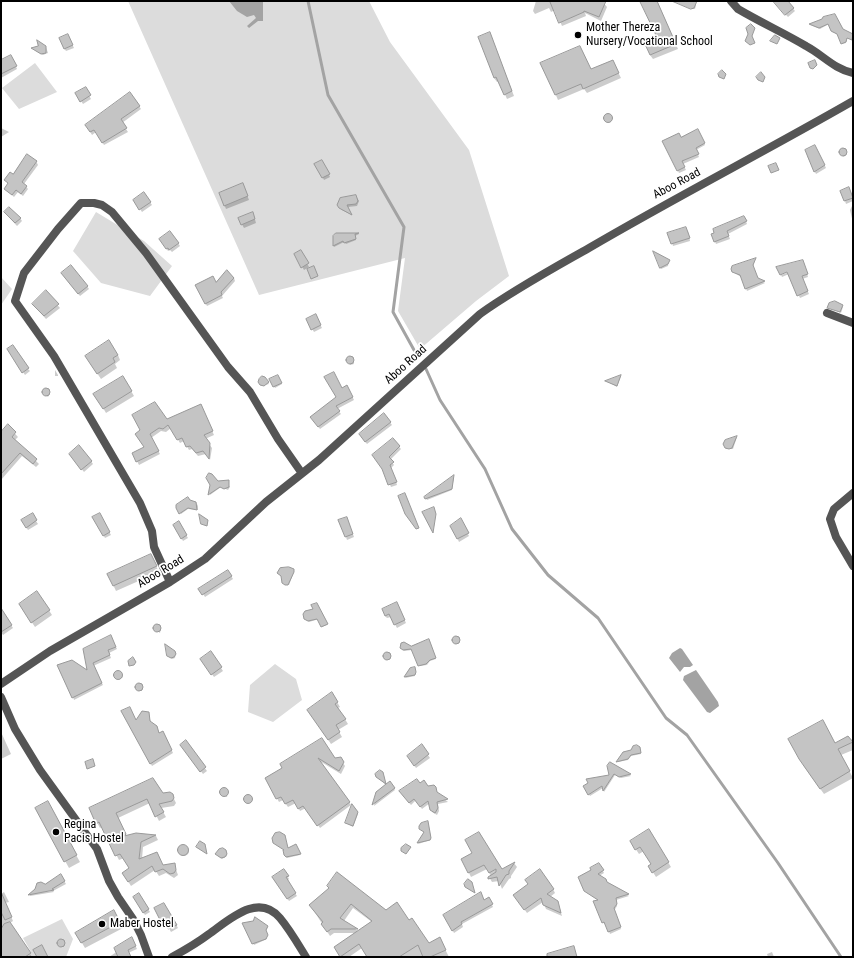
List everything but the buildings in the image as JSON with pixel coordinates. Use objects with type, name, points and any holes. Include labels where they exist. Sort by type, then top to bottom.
[{"type":"street","points":[[731,1],[738,9],[806,46],[821,55],[830,64],[840,70],[853,73]]},
{"type":"street","name":"Aboo Road","points":[[1,684],[50,651],[170,582],[205,559],[266,502],[301,472],[318,460],[480,314],[505,297],[645,215],[774,146],[853,101]]},
{"type":"street","points":[[170,582],[154,547],[152,531],[140,503],[54,356],[15,301],[24,272],[81,203],[98,204],[112,212],[146,253],[228,367],[250,392],[278,439],[301,472]]},
{"type":"street","points":[[827,313],[853,323]]},
{"type":"street","points":[[853,493],[834,509],[830,518],[836,537],[853,566]]},
{"type":"street","points":[[1,697],[15,729],[40,770],[97,849],[109,881],[136,924],[149,957]]},
{"type":"street","points":[[172,957],[190,947],[232,916],[258,907],[268,909],[280,918],[306,957]]},
{"type":"shaded area","points":[[128,1],[369,1],[390,42],[469,150],[509,276],[476,301],[420,349],[398,311],[405,258],[259,295]]},
{"type":"shaded area","points":[[229,1],[263,1],[263,21],[258,21],[249,28],[247,26],[256,18],[254,15],[247,17],[237,11]]},
{"type":"shaded area","points":[[35,63],[57,92],[19,109],[2,88]]},
{"type":"shaded area","points":[[96,212],[144,241],[172,266],[150,296],[101,283],[73,251]]},
{"type":"shaded area","points":[[1,277],[12,289],[1,305]]},
{"type":"shaded area","points":[[680,648],[693,665],[690,667],[684,667],[680,672],[669,658],[672,653]]},
{"type":"shaded area","points":[[275,664],[296,679],[302,700],[273,722],[248,712],[250,685]]},
{"type":"shaded area","points":[[696,670],[718,702],[719,706],[710,713],[707,712],[683,680],[684,676]]},
{"type":"shaded area","points":[[62,919],[73,939],[66,957],[29,957],[31,952],[23,938]]},
{"type":"waterway","points":[[308,1],[328,95],[404,227],[393,312],[414,350]]},
{"type":"waterway","points":[[426,369],[440,400],[485,469],[512,529],[548,575],[598,618],[666,718],[687,735],[778,863],[841,957]]},
{"type":"place","name":"Mother Thereza Nursery/Vocational School","points":[[578,35]]},
{"type":"place","name":"Regina Pacis Hostel","points":[[56,832]]},
{"type":"place","name":"Maber Hostel","points":[[102,924]]}]
